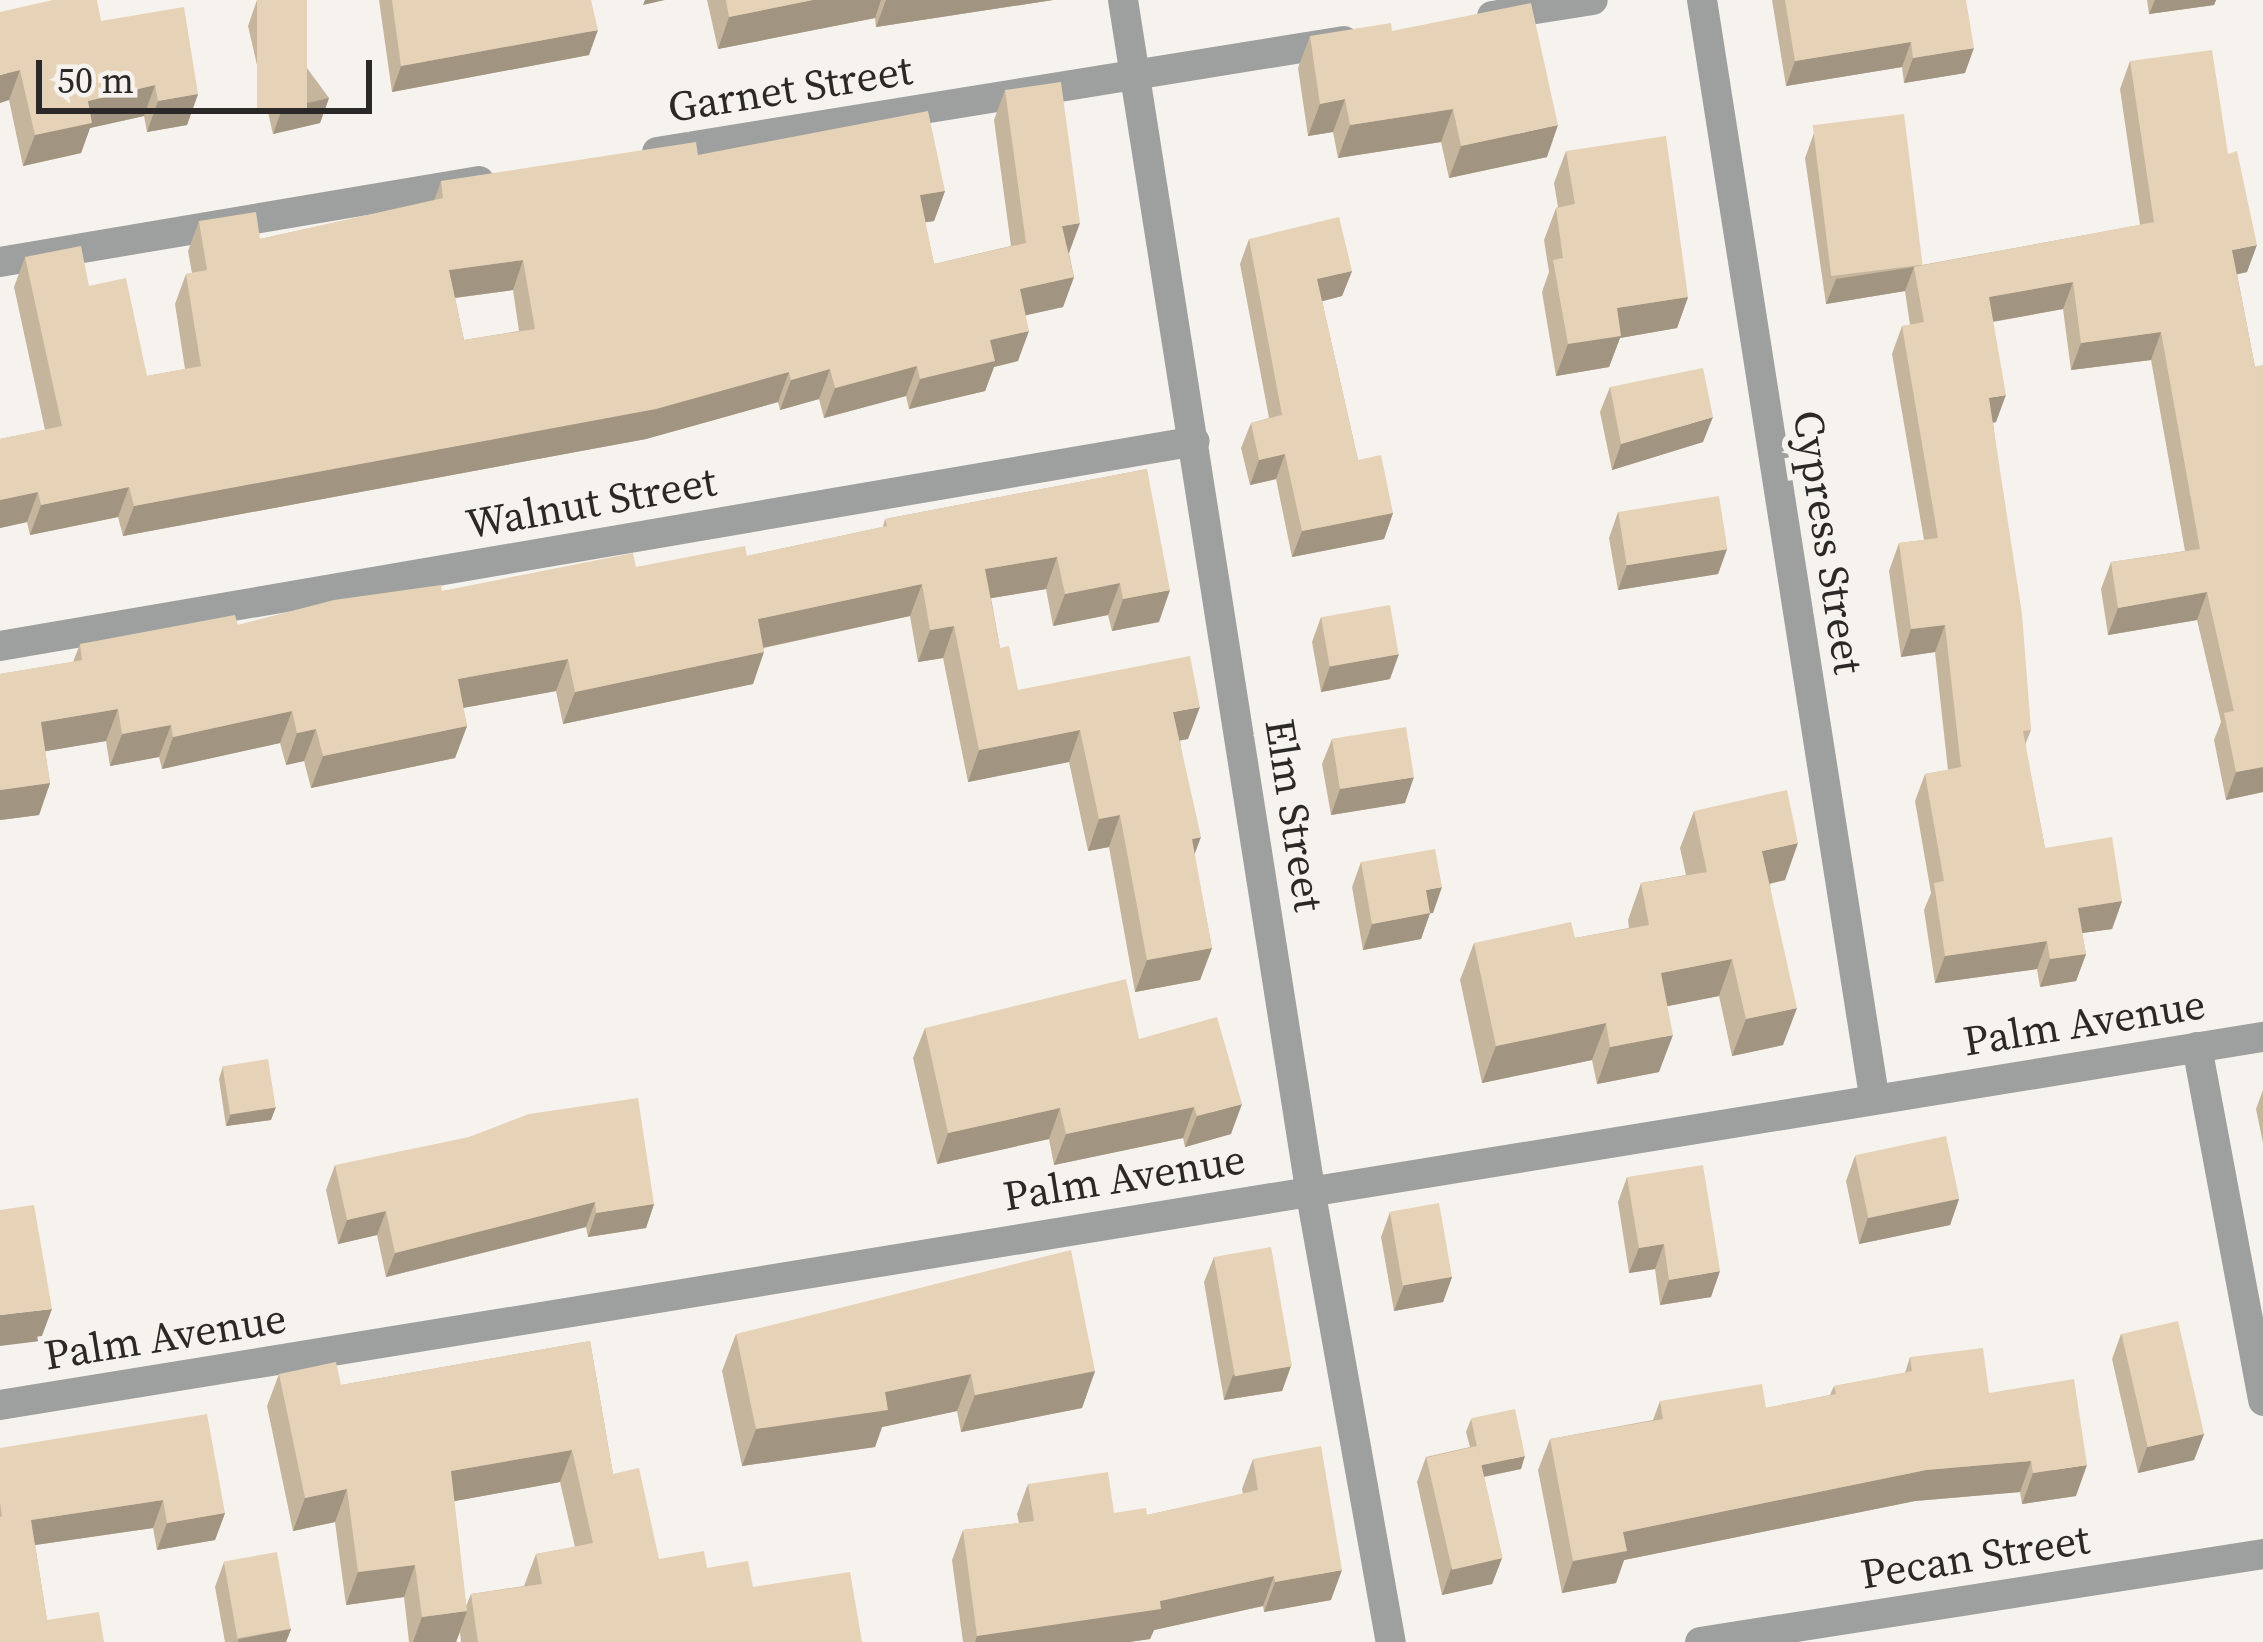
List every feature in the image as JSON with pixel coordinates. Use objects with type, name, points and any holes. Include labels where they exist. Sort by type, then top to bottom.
[{"type":"street","name":"Elm Street","points":[[1124,0],[1310,1189],[1391,1642]]},
{"type":"street","points":[[1456,22],[1593,0]]},
{"type":"street","name":"Cypress Street","points":[[1702,0],[1874,1096]]},
{"type":"street","name":"Garnet Street","points":[[617,158],[1387,34]]},
{"type":"street","points":[[0,262],[523,174]]},
{"type":"street","name":"Walnut Street","points":[[0,646],[1196,441]]},
{"type":"street","name":"Palm Avenue","points":[[0,1406],[2263,1036]]},
{"type":"street","points":[[2197,1047],[2263,1400]]},
{"type":"street","name":"Pecan Street","points":[[1700,1642],[2263,1554]]},
{"type":"building","points":[[53,0],[97,0],[101,21],[184,7],[198,94],[158,101],[155,85],[88,101],[92,123],[35,135],[20,70],[0,75],[0,12]]},
{"type":"building","points":[[257,0],[307,0],[307,112],[257,112]]},
{"type":"building","points":[[392,0],[591,0],[598,30],[401,66]]},
{"type":"building","points":[[726,0],[813,0],[729,17]]},
{"type":"building","points":[[1785,0],[1966,0],[1974,48],[1913,58],[1911,42],[1795,61]]},
{"type":"building","points":[[1531,3],[1558,125],[1461,146],[1453,109],[1350,125],[1345,99],[1320,104],[1310,36],[1391,23],[1392,31]]},
{"type":"building","points":[[2212,50],[2228,154],[2237,151],[2257,245],[2232,250],[2255,367],[2263,365],[2263,767],[2236,772],[2224,713],[2234,711],[2207,592],[2118,608],[2111,562],[2200,549],[2161,332],[2081,343],[2073,282],[1989,297],[2006,395],[1989,398],[2022,614],[2031,730],[2023,731],[2045,848],[2112,837],[2122,901],[2078,908],[2086,954],[2050,959],[2047,941],[1945,956],[1934,883],[1944,881],[1925,774],[1961,767],[1945,625],[1911,629],[1899,543],[1938,538],[1902,326],[1924,322],[1914,267],[2154,222],[2130,61]]},
{"type":"building","points":[[1061,82],[1080,223],[1062,226],[1074,277],[1020,289],[1029,331],[990,340],[995,361],[920,379],[917,366],[835,388],[830,369],[791,380],[789,372],[656,409],[134,506],[129,487],[41,505],[38,492],[0,500],[0,439],[62,426],[25,257],[81,246],[89,286],[126,278],[147,376],[201,366],[186,274],[207,270],[199,221],[256,212],[260,239],[443,198],[441,181],[696,142],[698,155],[928,111],[945,191],[920,195],[934,264],[1026,243],[1005,90]],"holes":[[[523,260],[535,329],[464,340],[449,270]]]},
{"type":"building","points":[[1904,114],[1923,265],[1831,276],[1813,125]]},
{"type":"building","points":[[1666,136],[1688,297],[1617,308],[1621,336],[1568,344],[1553,260],[1563,258],[1556,208],[1575,204],[1566,151]]},
{"type":"building","points":[[1339,217],[1352,271],[1317,279],[1358,460],[1381,455],[1393,513],[1302,531],[1285,454],[1259,460],[1251,423],[1282,415],[1249,239]]},
{"type":"building","points":[[1703,368],[1713,417],[1621,444],[1610,387]]},
{"type":"building","points":[[1147,469],[1170,590],[1123,599],[1120,583],[1065,594],[1057,557],[985,569],[1000,648],[1009,646],[1018,690],[1190,656],[1200,707],[1173,712],[1201,837],[1192,839],[1212,948],[1147,960],[1120,815],[1099,819],[1080,730],[979,750],[954,626],[930,630],[922,584],[758,619],[764,652],[575,692],[568,659],[458,679],[467,726],[323,756],[316,729],[297,733],[292,711],[173,737],[171,725],[122,734],[118,709],[41,722],[50,783],[0,790],[0,674],[82,660],[80,644],[235,615],[238,625],[334,600],[441,585],[442,591],[633,553],[636,567],[745,546],[747,556],[887,526],[885,519]]},
{"type":"building","points":[[1719,496],[1727,549],[1627,565],[1618,512]]},
{"type":"building","points":[[1390,605],[1399,654],[1330,666],[1321,617]]},
{"type":"building","points":[[1406,727],[1414,777],[1340,789],[1332,739]]},
{"type":"building","points":[[1787,790],[1798,843],[1762,851],[1797,1008],[1746,1019],[1732,959],[1661,973],[1673,1035],[1610,1047],[1606,1023],[1496,1046],[1474,943],[1571,922],[1575,938],[1649,925],[1641,883],[1707,872],[1694,811]]},
{"type":"building","points":[[1435,849],[1442,887],[1426,890],[1430,913],[1372,924],[1361,862]]},
{"type":"building","points":[[1126,979],[1139,1039],[1217,1017],[1242,1104],[1197,1116],[1194,1107],[1066,1134],[1060,1108],[948,1133],[925,1028]]},
{"type":"building","points":[[268,1059],[276,1107],[230,1115],[223,1066]]},
{"type":"building","points":[[638,1098],[654,1204],[596,1213],[595,1202],[395,1253],[386,1211],[347,1220],[335,1165],[469,1137],[529,1114]]},
{"type":"building","points":[[1946,1136],[1959,1199],[1868,1218],[1855,1155]]},
{"type":"building","points":[[1703,1165],[1720,1271],[1669,1280],[1664,1244],[1639,1248],[1627,1177]]},
{"type":"building","points":[[1439,1203],[1452,1277],[1403,1286],[1390,1212]]},
{"type":"building","points":[[34,1205],[52,1309],[0,1315],[0,1210]]},
{"type":"building","points":[[1271,1247],[1292,1366],[1235,1376],[1214,1257]]},
{"type":"building","points":[[1071,1250],[1095,1371],[975,1395],[971,1374],[885,1392],[888,1410],[756,1429],[736,1334]]},
{"type":"building","points":[[2178,1321],[2204,1434],[2148,1447],[2121,1334]]},
{"type":"building","points":[[590,1341],[613,1474],[639,1468],[659,1559],[704,1551],[707,1568],[748,1561],[753,1587],[850,1572],[862,1642],[478,1642],[471,1594],[542,1584],[536,1554],[593,1543],[572,1450],[451,1471],[467,1611],[422,1617],[415,1565],[358,1572],[347,1489],[305,1498],[279,1374],[336,1362],[341,1385]]},
{"type":"building","points":[[1983,1348],[1989,1393],[2074,1379],[2087,1465],[2033,1473],[2031,1461],[1926,1470],[1623,1532],[1627,1551],[1573,1561],[1550,1439],[1663,1419],[1660,1401],[1762,1384],[1766,1408],[1836,1394],[1834,1386],[1912,1371],[1910,1357]]},
{"type":"building","points":[[1515,1409],[1525,1456],[1481,1465],[1471,1418]]},
{"type":"building","points":[[207,1414],[225,1513],[167,1523],[163,1500],[31,1520],[47,1620],[99,1612],[104,1642],[0,1642],[0,1448]]},
{"type":"building","points":[[1321,1446],[1342,1570],[1275,1582],[1274,1576],[1160,1601],[1161,1609],[977,1636],[963,1530],[1034,1521],[1028,1484],[1108,1472],[1114,1513],[1146,1508],[1147,1515],[1258,1490],[1253,1459]]},
{"type":"building","points":[[1477,1446],[1503,1558],[1452,1570],[1426,1458]]},
{"type":"building","points":[[277,1552],[291,1629],[237,1638],[224,1561]]}]
